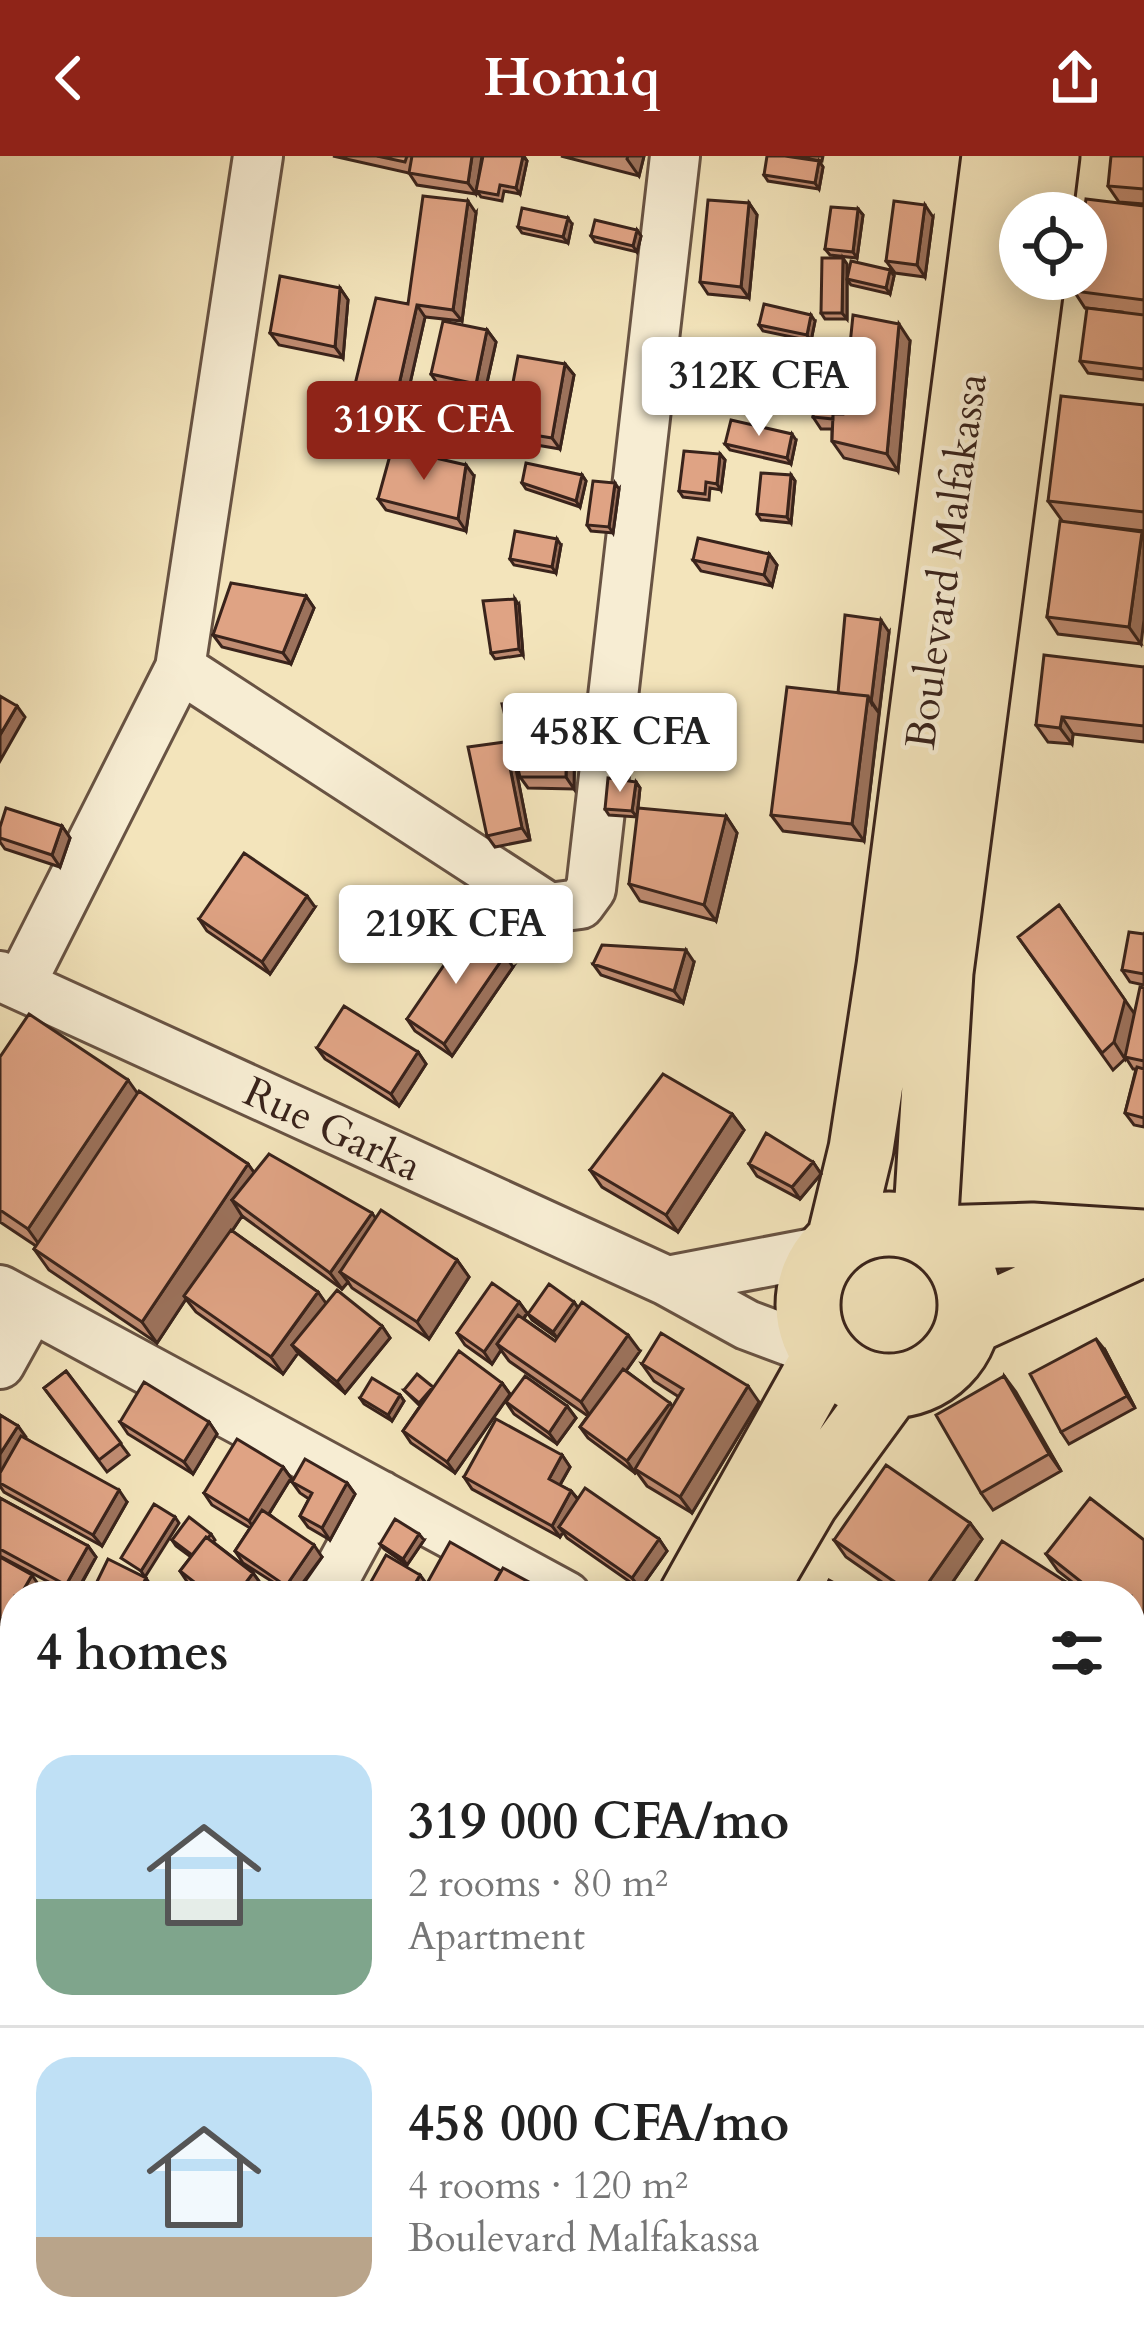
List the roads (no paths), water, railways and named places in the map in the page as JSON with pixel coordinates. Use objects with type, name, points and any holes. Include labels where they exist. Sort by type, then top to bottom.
[{"type":"main road","name":"Boulevard Malfakassa","points":[[915,969],[994,156]]},
{"type":"main road","points":[[1043,192],[1047,156]]},
{"type":"main road","name":"Boulevard Malfakassa","points":[[915,969],[1028,300]]},
{"type":"main road","points":[[915,969],[930,1234],[961,1265],[968,1283],[969,1322],[961,1343],[932,1375],[890,1387],[854,1378],[823,1354],[810,1328],[807,1300],[814,1273],[834,1245],[915,969]]},
{"type":"main road","points":[[834,1245],[880,1224],[930,1234],[1144,1243]]},
{"type":"main road","points":[[969,1322],[1144,1243]]},
{"type":"main road","points":[[699,1581],[823,1354]]},
{"type":"main road","points":[[760,1581],[806,1502],[890,1387]]},
{"type":"street","points":[[10,981],[180,668],[258,156]]},
{"type":"street","points":[[180,668],[549,908],[580,904],[591,889],[675,156]]},
{"type":"street","name":"Rue Garka","points":[[10,981],[667,1281],[747,1324],[823,1354]]},
{"type":"street","points":[[667,1281],[834,1245]]},
{"type":"street","points":[[0,1364],[16,1299],[538,1581]]},
{"type":"street","points":[[333,1581],[380,1495]]}]
